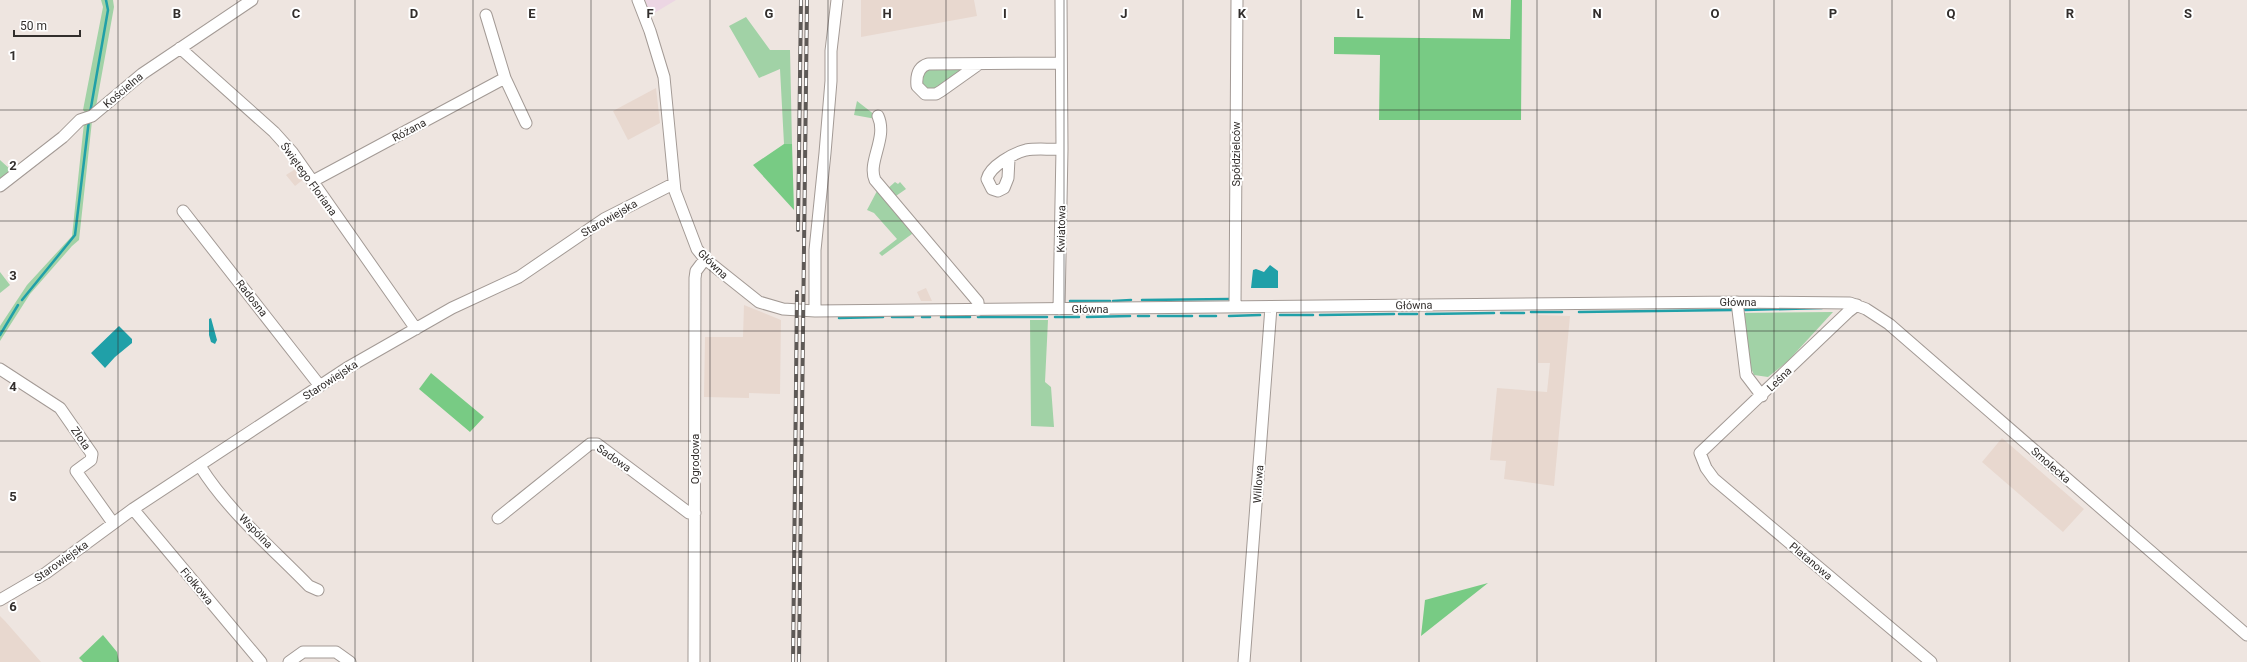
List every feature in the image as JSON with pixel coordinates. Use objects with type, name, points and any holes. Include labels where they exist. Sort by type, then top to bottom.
[{"type":"street","name":"Kościelna","points":[[0,186],[63,137],[80,120],[90,117],[142,74],[252,0]]},
{"type":"street","name":"Główna","points":[[638,0],[650,31],[664,77],[673,184],[694,244],[705,259],[759,302],[783,309],[815,311],[978,310],[1737,302],[1854,304]]},
{"type":"street","points":[[815,311],[815,250],[831,81],[830,51],[837,0]]},
{"type":"street","name":"Kwiatowa","points":[[1059,309],[1062,149],[1061,0]]},
{"type":"street","name":"Spółdzielców","points":[[1235,307],[1237,0]]},
{"type":"street","points":[[486,15],[505,78],[526,123]]},
{"type":"street","name":"Świętego Floriana","points":[[180,48],[274,132],[292,152],[365,259],[416,329]]},
{"type":"street","points":[[979,64],[936,94],[925,94],[918,86],[917,75],[924,66],[979,64],[1061,63]]},
{"type":"street","name":"Różana","points":[[313,181],[505,78]]},
{"type":"street","points":[[878,116],[881,131],[872,170],[875,180],[978,302],[978,310]]},
{"type":"street","points":[[1009,159],[1018,153],[1028,150],[1062,149]]},
{"type":"street","name":"Starowiejska","points":[[0,600],[46,573],[133,509],[320,386],[416,329],[478,295],[519,277],[604,219],[673,184]]},
{"type":"street","name":"Radosna","points":[[183,210],[320,386]]},
{"type":"street","name":"Ogrodowa","points":[[694,662],[695,278],[696,271],[705,259]]},
{"type":"street","points":[[1737,302],[1746,375],[1762,396]]},
{"type":"street","name":"Leśna","points":[[1700,453],[1762,396],[1848,312],[1854,304]]},
{"type":"street","name":"Smolecka","points":[[1854,304],[1888,324],[2247,635]]},
{"type":"street","name":"Willowa","points":[[1244,662],[1271,307]]},
{"type":"street","name":"Złota","points":[[0,369],[60,408],[92,454],[92,460],[76,471],[113,523]]},
{"type":"street","name":"Sadowa","points":[[498,518],[590,444],[597,444],[689,513],[695,514]]},
{"type":"street","name":"Platanowa","points":[[1700,453],[1706,468],[1714,479],[1931,662]]},
{"type":"street","name":"Wspólna","points":[[200,466],[211,483],[257,534],[309,586],[318,590]]},
{"type":"street","name":"Fiołkowa","points":[[133,509],[261,662]]},
{"type":"street","points":[[288,662],[303,652],[336,652],[350,662]]},
{"type":"shaded area","points":[[645,0],[676,0],[651,15]]},
{"type":"shaded area","points":[[861,0],[974,0],[977,16],[861,37]]},
{"type":"shaded area","points":[[656,88],[660,123],[628,140],[613,111]]},
{"type":"shaded area","points":[[297,168],[305,178],[295,186],[286,175]]},
{"type":"shaded area","points":[[926,288],[932,301],[921,301],[917,292]]},
{"type":"shaded area","points":[[744,305],[781,320],[780,394],[749,393],[749,398],[704,397],[705,337],[743,337]]},
{"type":"shaded area","points":[[1538,315],[1570,316],[1554,486],[1504,479],[1506,461],[1490,460],[1497,388],[1547,392],[1550,363],[1538,363]]},
{"type":"shaded area","points":[[2002,438],[2084,509],[2063,532],[1982,462]]},
{"type":"shaded area","points":[[0,616],[5,621],[41,662],[0,662]]},
{"type":"green space","points":[[101,0],[113,0],[114,7],[95,112],[88,115],[83,110],[103,7]]},
{"type":"green space","points":[[1511,0],[1522,0],[1521,120],[1379,120],[1380,55],[1334,54],[1334,37],[1510,39]]},
{"type":"green space","points":[[746,17],[770,50],[790,50],[792,144],[784,144],[780,69],[759,78],[729,26]]},
{"type":"green space","points":[[962,67],[963,72],[935,91],[923,88],[921,74],[925,69]]},
{"type":"green space","points":[[857,101],[875,115],[876,119],[854,115]]},
{"type":"green space","points":[[92,121],[79,240],[30,294],[0,341],[0,326],[27,285],[72,236],[84,123]]},
{"type":"green space","points":[[784,144],[792,144],[794,210],[753,165]]},
{"type":"green space","points":[[0,160],[12,171],[0,179]]},
{"type":"green space","points":[[895,182],[898,184],[900,182],[906,189],[893,198],[886,190]]},
{"type":"green space","points":[[877,191],[916,231],[882,256],[879,253],[897,239],[874,213],[867,210]]},
{"type":"green space","points":[[0,272],[10,285],[0,293]]},
{"type":"green space","points":[[1833,312],[1787,362],[1768,377],[1754,375],[1748,361],[1742,313]]},
{"type":"green space","points":[[1030,320],[1048,320],[1045,382],[1051,387],[1054,427],[1031,426]]},
{"type":"green space","points":[[431,373],[484,417],[470,432],[419,389]]},
{"type":"green space","points":[[1488,583],[1421,636],[1425,600]]},
{"type":"green space","points":[[103,635],[117,652],[119,662],[83,662],[79,658]]},
{"type":"water","points":[[1270,265],[1278,271],[1278,288],[1251,288],[1253,270],[1256,269],[1264,272]]},
{"type":"water","points":[[211,318],[217,340],[215,344],[211,342],[209,335],[209,319]]},
{"type":"water","points":[[119,326],[132,339],[132,343],[115,357],[105,368],[91,353]]},
{"type":"waterway","points":[[90,113],[108,10],[106,0]]},
{"type":"waterway","points":[[22,300],[75,235],[89,120]]},
{"type":"waterway","points":[[1142,300],[1230,299]]},
{"type":"waterway","points":[[1113,301],[1131,300]]},
{"type":"waterway","points":[[1070,301],[1110,301]]},
{"type":"waterway","points":[[0,335],[18,305]]},
{"type":"waterway","points":[[1745,310],[1822,308]]},
{"type":"waterway","points":[[1579,312],[1733,310]]},
{"type":"waterway","points":[[1531,312],[1562,312]]},
{"type":"waterway","points":[[1426,314],[1494,313]]},
{"type":"waterway","points":[[1501,313],[1524,313]]},
{"type":"waterway","points":[[1320,315],[1394,314]]},
{"type":"waterway","points":[[1399,314],[1417,314]]},
{"type":"waterway","points":[[1229,316],[1260,315]]},
{"type":"waterway","points":[[1280,315],[1313,315]]},
{"type":"waterway","points":[[1087,317],[1130,316]]},
{"type":"waterway","points":[[1138,316],[1149,316]]},
{"type":"waterway","points":[[1158,316],[1192,316]]},
{"type":"waterway","points":[[1200,316],[1216,316]]},
{"type":"waterway","points":[[839,318],[883,317]]},
{"type":"waterway","points":[[892,317],[913,317]]},
{"type":"waterway","points":[[922,317],[930,317]]},
{"type":"waterway","points":[[941,317],[970,317]]},
{"type":"waterway","points":[[978,317],[1047,317]]},
{"type":"waterway","points":[[1055,317],[1079,317]]},
{"type":"railway","points":[[798,230],[801,0]]},
{"type":"railway","points":[[799,662],[807,0]]},
{"type":"railway","points":[[793,662],[797,292]]}]
